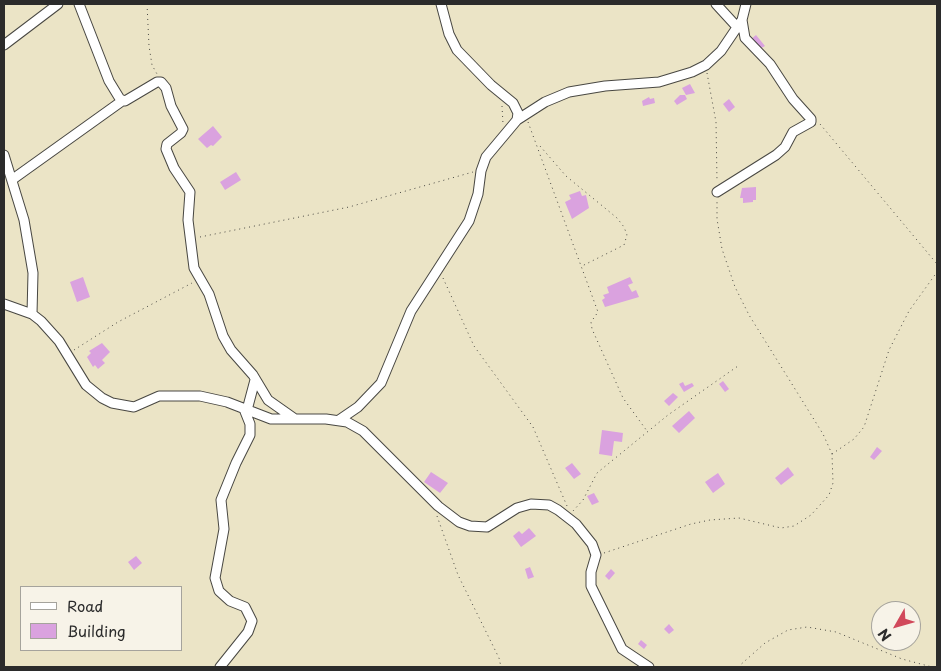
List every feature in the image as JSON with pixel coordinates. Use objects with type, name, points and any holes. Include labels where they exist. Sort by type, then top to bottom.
[{"type":"street","points":[[4,45],[58,4]]},
{"type":"street","points":[[79,4],[109,81],[122,101]]},
{"type":"street","points":[[441,4],[449,34],[457,50],[516,107],[521,118]]},
{"type":"street","points":[[716,4],[740,24],[745,38],[770,64],[793,99],[811,119],[808,125],[793,132],[781,151],[717,192]]},
{"type":"street","points":[[340,420],[358,407],[381,383],[411,311],[469,221],[478,194],[481,170],[486,156],[521,118],[545,102],[569,92],[605,86],[659,82],[679,77],[706,65],[721,51],[740,24],[746,4]]},
{"type":"street","points":[[13,179],[122,101],[150,85],[161,82],[166,88],[171,106],[183,129],[181,133],[167,144],[166,149],[174,168],[190,192],[188,220],[194,268],[209,294],[226,343],[271,403],[283,408],[295,419]]},
{"type":"street","points":[[4,155],[13,179],[24,220],[33,273],[32,314]]},
{"type":"street","points":[[4,304],[32,314],[48,328],[92,391],[120,406],[134,407],[158,396],[187,395],[211,397],[271,419],[340,420],[355,425],[438,506],[459,522],[478,528],[487,526],[518,508],[531,504],[549,505],[576,524],[592,544],[596,555],[590,580],[593,595],[622,649],[649,667]]},
{"type":"street","points":[[220,667],[248,632],[252,621],[245,607],[230,601],[219,591],[214,578],[224,529],[221,500],[250,435],[250,424],[245,410],[255,380]]},
{"type":"street","points":[[355,425],[358,407]]},
{"type":"path","points":[[147,4],[151,58],[161,82]]},
{"type":"path","points":[[596,555],[691,524],[710,520],[739,518],[780,528],[794,526],[811,515],[829,495],[834,483],[832,454],[805,403],[780,366],[735,287],[722,249],[717,219],[716,122],[706,65]]},
{"type":"path","points":[[500,92],[504,118],[502,128]]},
{"type":"path","points":[[521,118],[538,143],[566,176],[617,218],[624,227],[626,235],[624,245],[581,266]]},
{"type":"path","points":[[811,119],[829,132],[937,264]]},
{"type":"path","points":[[538,143],[598,312],[590,322],[592,329],[623,398],[647,431]]},
{"type":"path","points":[[190,239],[349,207],[481,170]]},
{"type":"path","points":[[438,267],[474,346],[533,427],[571,514],[582,500],[596,473],[647,431],[738,366]]},
{"type":"path","points":[[832,454],[854,439],[864,427],[876,395],[889,350],[909,311],[937,272]]},
{"type":"path","points":[[68,355],[91,338],[147,306],[192,282],[201,281]]},
{"type":"path","points":[[438,506],[437,520],[446,545],[474,610],[499,658],[501,667]]},
{"type":"path","points":[[738,667],[766,643],[788,630],[807,627],[836,632],[902,659],[932,667]]},
{"type":"building","points":[[756,35],[765,46],[758,50],[750,40]]},
{"type":"building","points":[[690,84],[695,93],[686,95],[682,88]]},
{"type":"building","points":[[680,95],[685,95],[687,99],[677,105],[674,101]]},
{"type":"building","points":[[649,97],[650,99],[654,98],[655,103],[643,106],[642,101]]},
{"type":"building","points":[[729,99],[735,107],[729,112],[723,104]]},
{"type":"building","points":[[213,126],[222,137],[213,146],[211,145],[207,148],[198,139]]},
{"type":"building","points":[[236,172],[241,180],[225,190],[220,182]]},
{"type":"building","points":[[756,187],[756,200],[743,203],[743,198],[740,198],[742,188]]},
{"type":"building","points":[[580,191],[582,196],[586,195],[589,208],[572,219],[565,202],[571,199],[569,195]]},
{"type":"building","points":[[83,277],[90,297],[77,302],[70,282]]},
{"type":"building","points":[[630,277],[633,283],[628,285],[632,292],[636,290],[639,297],[605,307],[602,300],[605,298],[603,295],[609,293],[607,287]]},
{"type":"building","points":[[102,343],[110,352],[102,360],[105,363],[98,369],[95,365],[93,367],[87,357],[91,353],[89,351]]},
{"type":"building","points":[[723,381],[729,389],[725,392],[719,384]]},
{"type":"building","points":[[683,382],[685,386],[692,383],[694,386],[684,392],[679,384]]},
{"type":"building","points":[[673,393],[678,397],[669,406],[664,401]]},
{"type":"building","points":[[689,411],[695,418],[679,433],[672,426]]},
{"type":"building","points":[[602,430],[623,433],[622,442],[614,441],[612,456],[599,454]]},
{"type":"building","points":[[877,447],[882,451],[874,460],[870,457]]},
{"type":"building","points":[[572,463],[581,474],[574,479],[565,468]]},
{"type":"building","points":[[788,467],[794,475],[781,485],[775,478]]},
{"type":"building","points":[[431,472],[448,483],[440,493],[424,482]]},
{"type":"building","points":[[718,473],[725,484],[713,493],[705,482]]},
{"type":"building","points":[[594,493],[599,502],[592,505],[587,496]]},
{"type":"building","points":[[529,528],[536,536],[521,547],[513,536],[519,531],[522,534]]},
{"type":"building","points":[[136,556],[142,563],[134,570],[128,562]]},
{"type":"building","points":[[530,567],[534,577],[528,579],[525,569]]},
{"type":"building","points":[[611,569],[615,573],[609,580],[605,576]]},
{"type":"building","points":[[669,624],[674,630],[669,634],[664,629]]},
{"type":"building","points":[[641,640],[647,645],[644,649],[638,644]]}]
